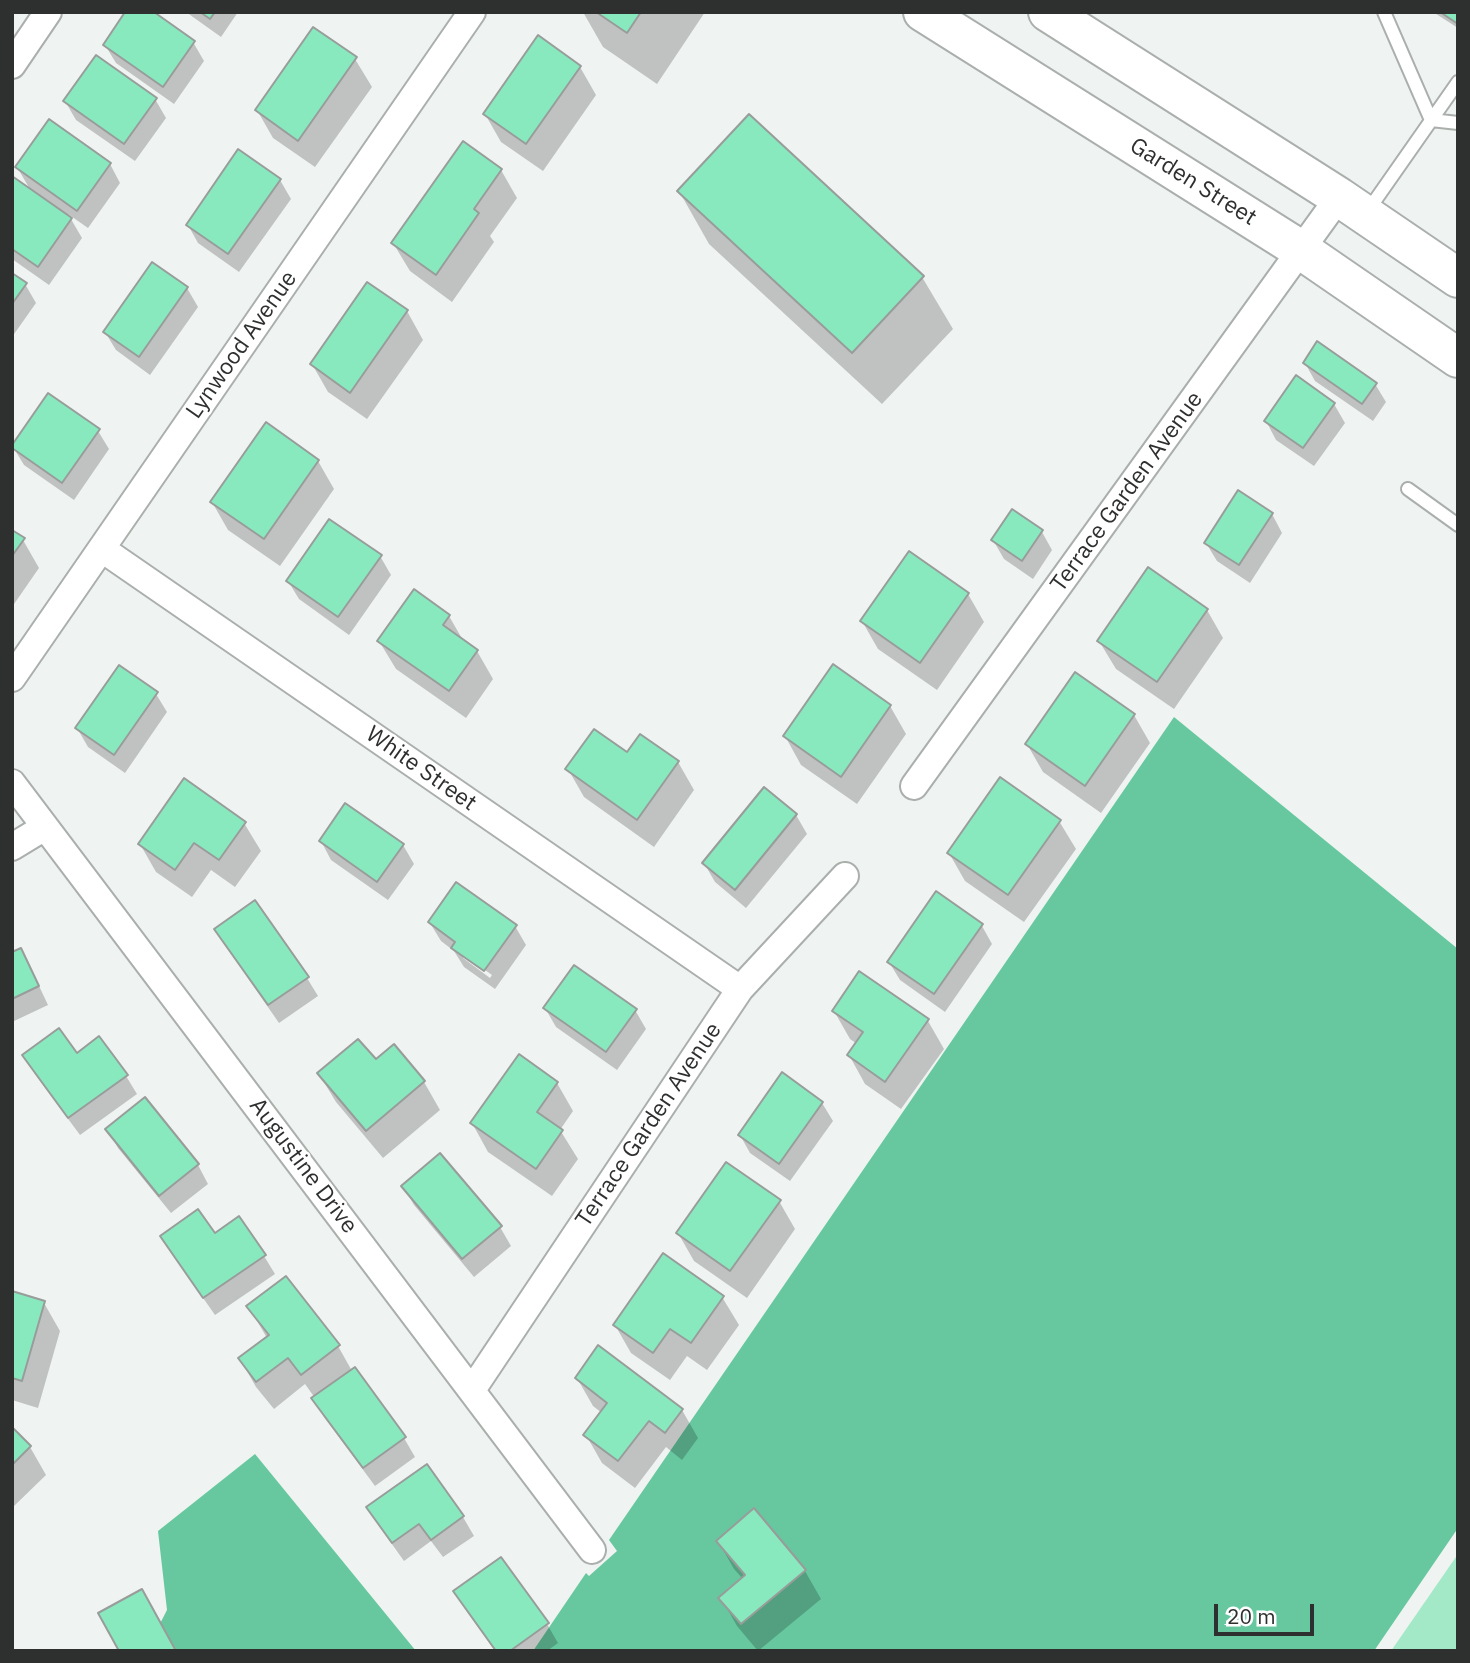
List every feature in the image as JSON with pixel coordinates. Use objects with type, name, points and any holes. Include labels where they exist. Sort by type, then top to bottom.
[{"type":"main road","name":"Garden Street","points":[[923,12],[1301,250],[1458,358]]},
{"type":"main road","points":[[1048,12],[1352,206],[1458,278]]},
{"type":"street","points":[[12,65],[48,12]]},
{"type":"street","name":"Lynwood Avenue","points":[[12,678],[472,12]]},
{"type":"street","name":"Terrace Garden Avenue","points":[[914,786],[1301,250],[1352,206]]},
{"type":"street","name":"White Street","points":[[102,549],[740,989]]},
{"type":"street","name":"Augustine Drive","points":[[12,783],[592,1550]]},
{"type":"street","points":[[12,847],[45,827]]},
{"type":"street","name":"Terrace Garden Avenue","points":[[472,1390],[740,989],[845,876]]},
{"type":"lane","points":[[1384,12],[1431,120]]},
{"type":"lane","points":[[1352,206],[1431,120],[1458,82]]},
{"type":"lane","points":[[1431,120],[1458,123]]},
{"type":"lane","points":[[1408,489],[1458,525]]},
{"type":"green space","points":[[1174,717],[1458,949],[1458,1528],[1374,1651],[533,1651],[586,1573],[589,1576],[617,1551],[609,1540]]},
{"type":"green space","points":[[255,1454],[416,1651],[146,1651],[167,1610],[158,1531]]},
{"type":"green space","points":[[1458,1554],[1458,1651],[1391,1651]]},
{"type":"building","points":[[125,12],[154,12],[195,41],[163,87],[103,45]]},
{"type":"building","points":[[200,12],[215,12],[210,19]]},
{"type":"building","points":[[596,12],[641,12],[627,33]]},
{"type":"building","points":[[1440,12],[1458,12],[1458,24]]},
{"type":"building","points":[[313,27],[357,57],[298,141],[255,110]]},
{"type":"building","points":[[538,35],[581,66],[526,144],[483,114]]},
{"type":"building","points":[[96,55],[157,98],[124,144],[63,101]]},
{"type":"building","points":[[749,114],[924,276],[852,353],[677,191]]},
{"type":"building","points":[[49,119],[111,163],[77,211],[15,167]]},
{"type":"building","points":[[463,141],[502,169],[474,209],[479,213],[436,275],[391,243]]},
{"type":"building","points":[[238,149],[281,179],[228,254],[186,225]]},
{"type":"building","points":[[12,176],[72,218],[38,267],[12,249]]},
{"type":"building","points":[[152,262],[188,287],[139,357],[103,332]]},
{"type":"building","points":[[12,273],[27,283],[12,304]]},
{"type":"building","points":[[367,282],[408,310],[350,393],[310,364]]},
{"type":"building","points":[[1317,341],[1377,383],[1362,404],[1303,363]]},
{"type":"building","points":[[1296,375],[1335,403],[1303,448],[1264,421]]},
{"type":"building","points":[[48,393],[100,429],[62,483],[12,448]]},
{"type":"building","points":[[266,422],[319,460],[264,539],[210,502]]},
{"type":"building","points":[[1238,490],[1273,513],[1239,565],[1204,543]]},
{"type":"building","points":[[1012,509],[1043,530],[1022,561],[991,540]]},
{"type":"building","points":[[329,519],[382,555],[338,617],[286,581]]},
{"type":"building","points":[[12,530],[25,538],[12,556]]},
{"type":"building","points":[[909,551],[969,593],[920,663],[860,621]]},
{"type":"building","points":[[1148,567],[1208,609],[1157,682],[1097,641]]},
{"type":"building","points":[[414,589],[450,615],[443,625],[478,650],[449,691],[377,641]]},
{"type":"building","points":[[833,664],[891,705],[841,777],[783,736]]},
{"type":"building","points":[[119,665],[158,692],[114,755],[75,728]]},
{"type":"building","points":[[1075,672],[1135,714],[1085,786],[1025,744]]},
{"type":"building","points":[[594,729],[627,752],[640,734],[679,761],[637,820],[565,769]]},
{"type":"building","points":[[1000,777],[1061,820],[1008,895],[947,853]]},
{"type":"building","points":[[184,778],[246,822],[219,860],[194,843],[175,870],[138,844]]},
{"type":"building","points":[[764,787],[797,814],[735,890],[702,863]]},
{"type":"building","points":[[345,803],[404,844],[377,882],[319,841]]},
{"type":"building","points":[[456,882],[517,925],[484,971],[451,948],[455,942],[428,922]]},
{"type":"building","points":[[936,891],[983,924],[934,994],[887,962]]},
{"type":"building","points":[[255,900],[309,977],[268,1005],[214,929]]},
{"type":"building","points":[[21,948],[39,986],[12,999],[12,952]]},
{"type":"building","points":[[574,965],[637,1009],[606,1052],[543,1008]]},
{"type":"building","points":[[859,971],[929,1019],[885,1082],[847,1055],[863,1032],[832,1011]]},
{"type":"building","points":[[59,1028],[77,1053],[99,1036],[128,1075],[68,1118],[22,1055]]},
{"type":"building","points":[[358,1039],[376,1059],[394,1044],[425,1081],[366,1131],[317,1073]]},
{"type":"building","points":[[519,1054],[558,1082],[537,1112],[563,1130],[536,1169],[470,1123]]},
{"type":"building","points":[[782,1072],[823,1102],[779,1164],[738,1135]]},
{"type":"building","points":[[145,1097],[199,1164],[159,1196],[105,1129]]},
{"type":"building","points":[[440,1153],[502,1226],[462,1259],[401,1186]]},
{"type":"building","points":[[726,1162],[781,1200],[730,1271],[676,1233]]},
{"type":"building","points":[[198,1209],[215,1233],[239,1216],[266,1255],[203,1298],[160,1236]]},
{"type":"building","points":[[663,1253],[724,1296],[691,1343],[670,1329],[653,1353],[613,1325]]},
{"type":"building","points":[[286,1276],[340,1345],[301,1375],[288,1358],[256,1382],[238,1358],[269,1335],[246,1306]]},
{"type":"building","points":[[12,1291],[45,1301],[22,1381],[12,1378]]},
{"type":"building","points":[[598,1345],[683,1409],[665,1433],[649,1421],[618,1461],[583,1435],[607,1403],[575,1378]]},
{"type":"building","points":[[355,1367],[406,1437],[363,1468],[311,1398]]},
{"type":"building","points":[[12,1427],[31,1446],[12,1465]]},
{"type":"building","points":[[427,1464],[464,1516],[431,1540],[419,1524],[392,1543],[366,1507]]},
{"type":"building","points":[[754,1508],[806,1570],[741,1624],[718,1598],[745,1575],[716,1541]]},
{"type":"building","points":[[501,1557],[549,1623],[510,1651],[496,1651],[453,1591]]},
{"type":"building","points":[[142,1589],[176,1651],[119,1651],[98,1613]]}]
